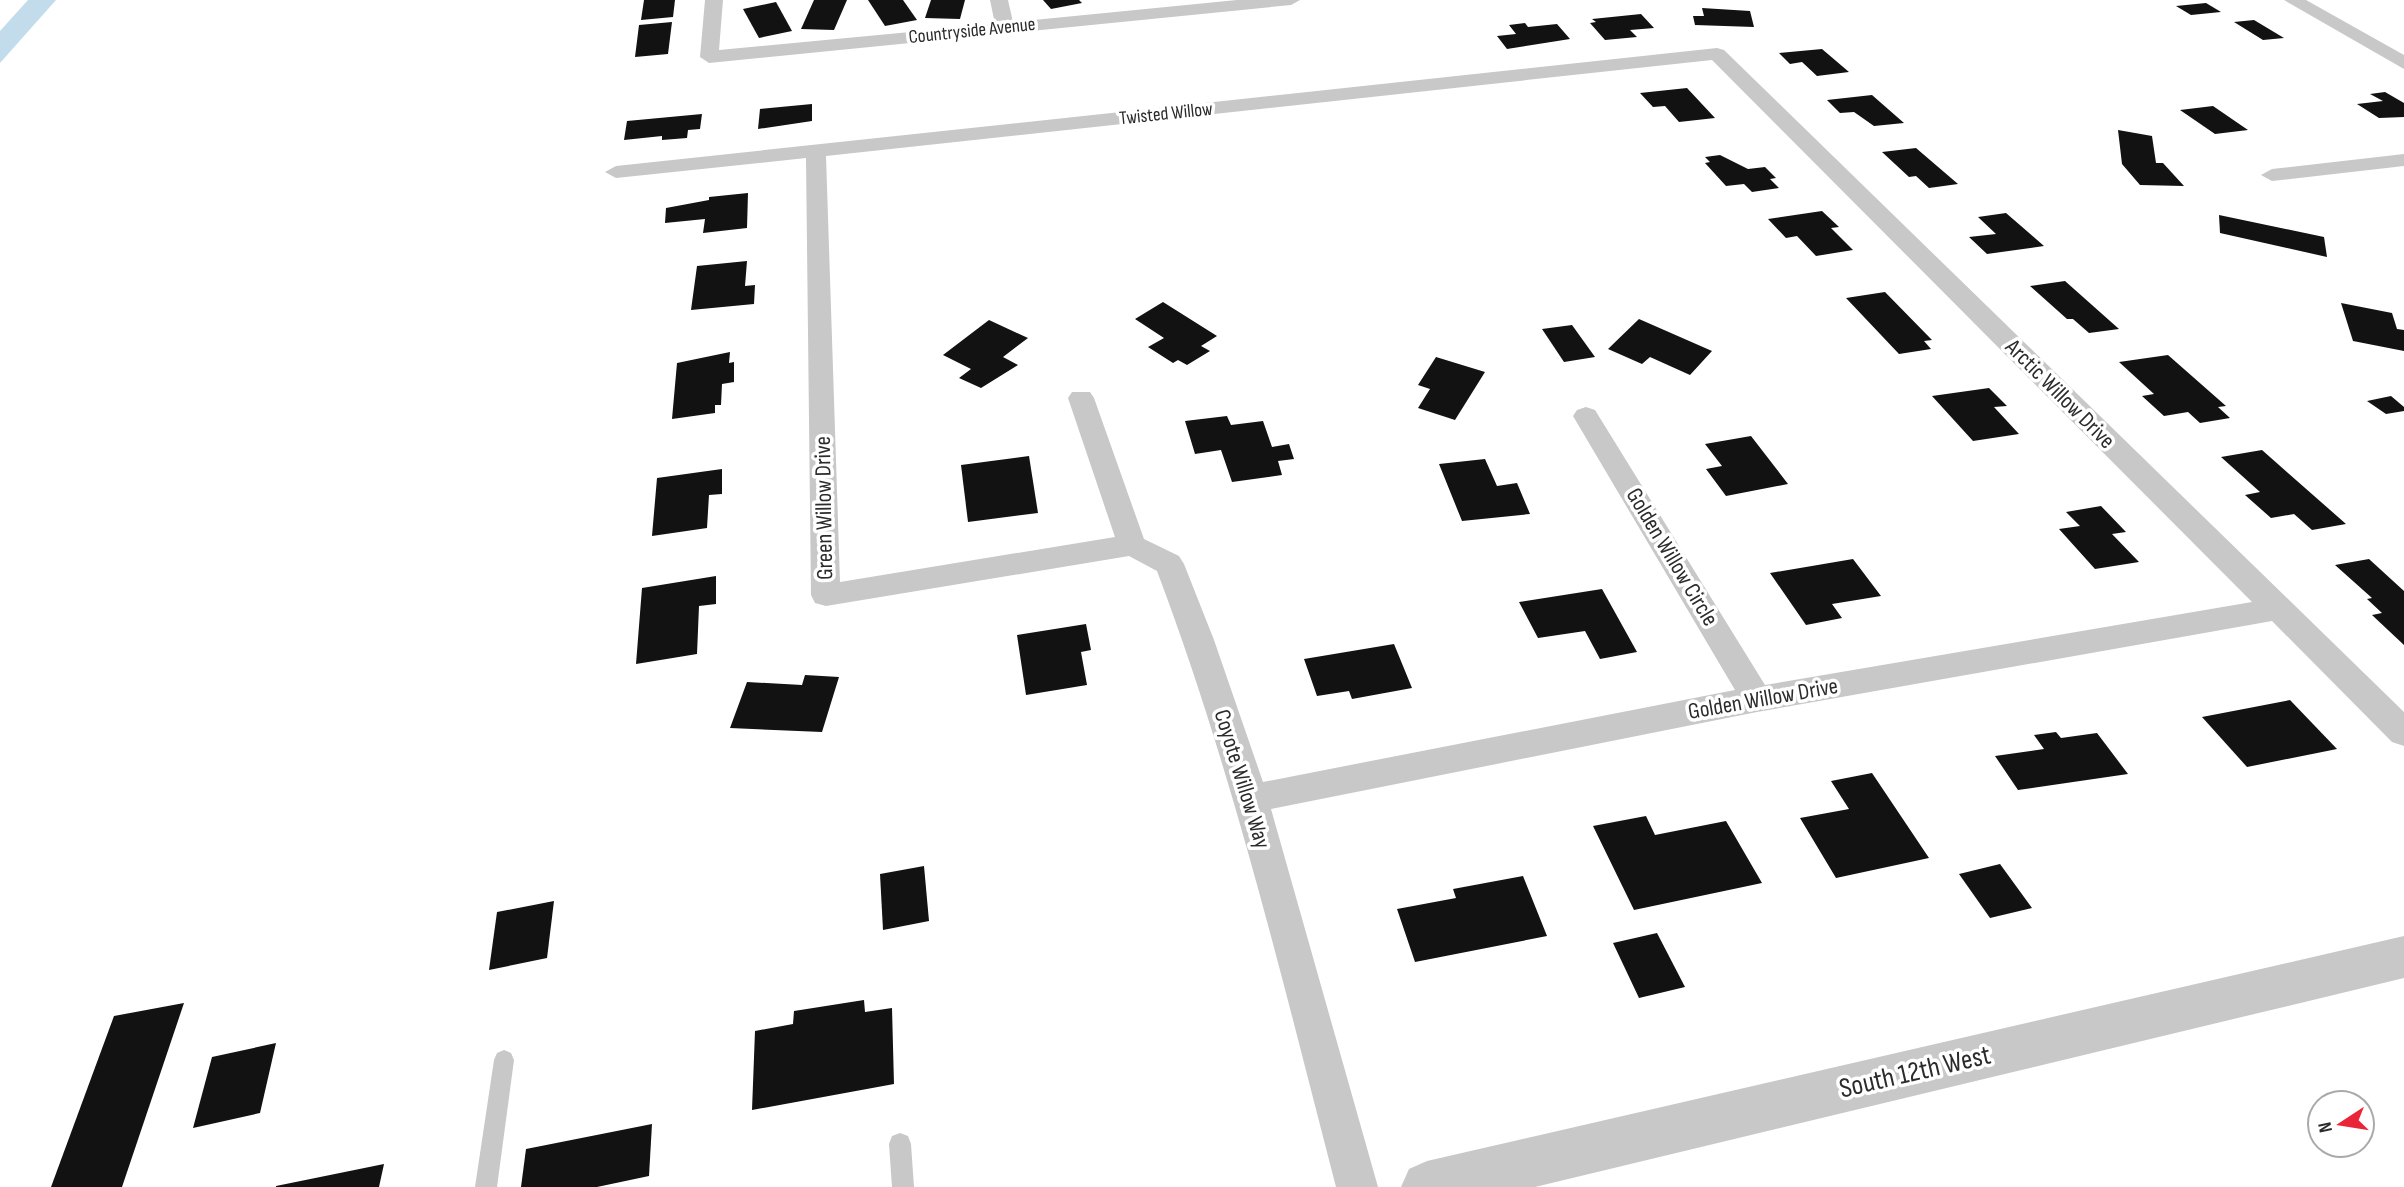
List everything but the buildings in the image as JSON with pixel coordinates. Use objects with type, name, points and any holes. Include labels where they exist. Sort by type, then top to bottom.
[{"type":"street","name":"Countryside Avenue","points":[[714,0],[709,57],[1291,0]]},
{"type":"street","points":[[999,0],[1005,28]]},
{"type":"street","points":[[2293,0],[2404,63]]},
{"type":"street","name":"Twisted Willow","points":[[616,172],[1717,54]]},
{"type":"street","name":"Arctic Willow Drive","points":[[1717,54],[2404,733]]},
{"type":"street","name":"Green Willow Drive","points":[[816,152],[826,595],[1132,545]]},
{"type":"street","points":[[2272,175],[2404,160]]},
{"type":"street","points":[[1081,398],[1132,545]]},
{"type":"street","name":"Golden Willow Circle","points":[[1586,416],[1757,699]]},
{"type":"street","name":"Coyote Willow Way","points":[[1132,545],[1169,564],[1250,799],[1357,1187]]},
{"type":"street","name":"Golden Willow Drive","points":[[1250,799],[1757,699],[2277,609]]},
{"type":"street","name":"South 12th West","points":[[1427,1187],[2404,957]]},
{"type":"lane","points":[[486,1187],[504,1060]]},
{"type":"lane","points":[[900,1144],[903,1187]]},
{"type":"water","points":[[28,0],[56,0],[0,63],[0,31]]}]
